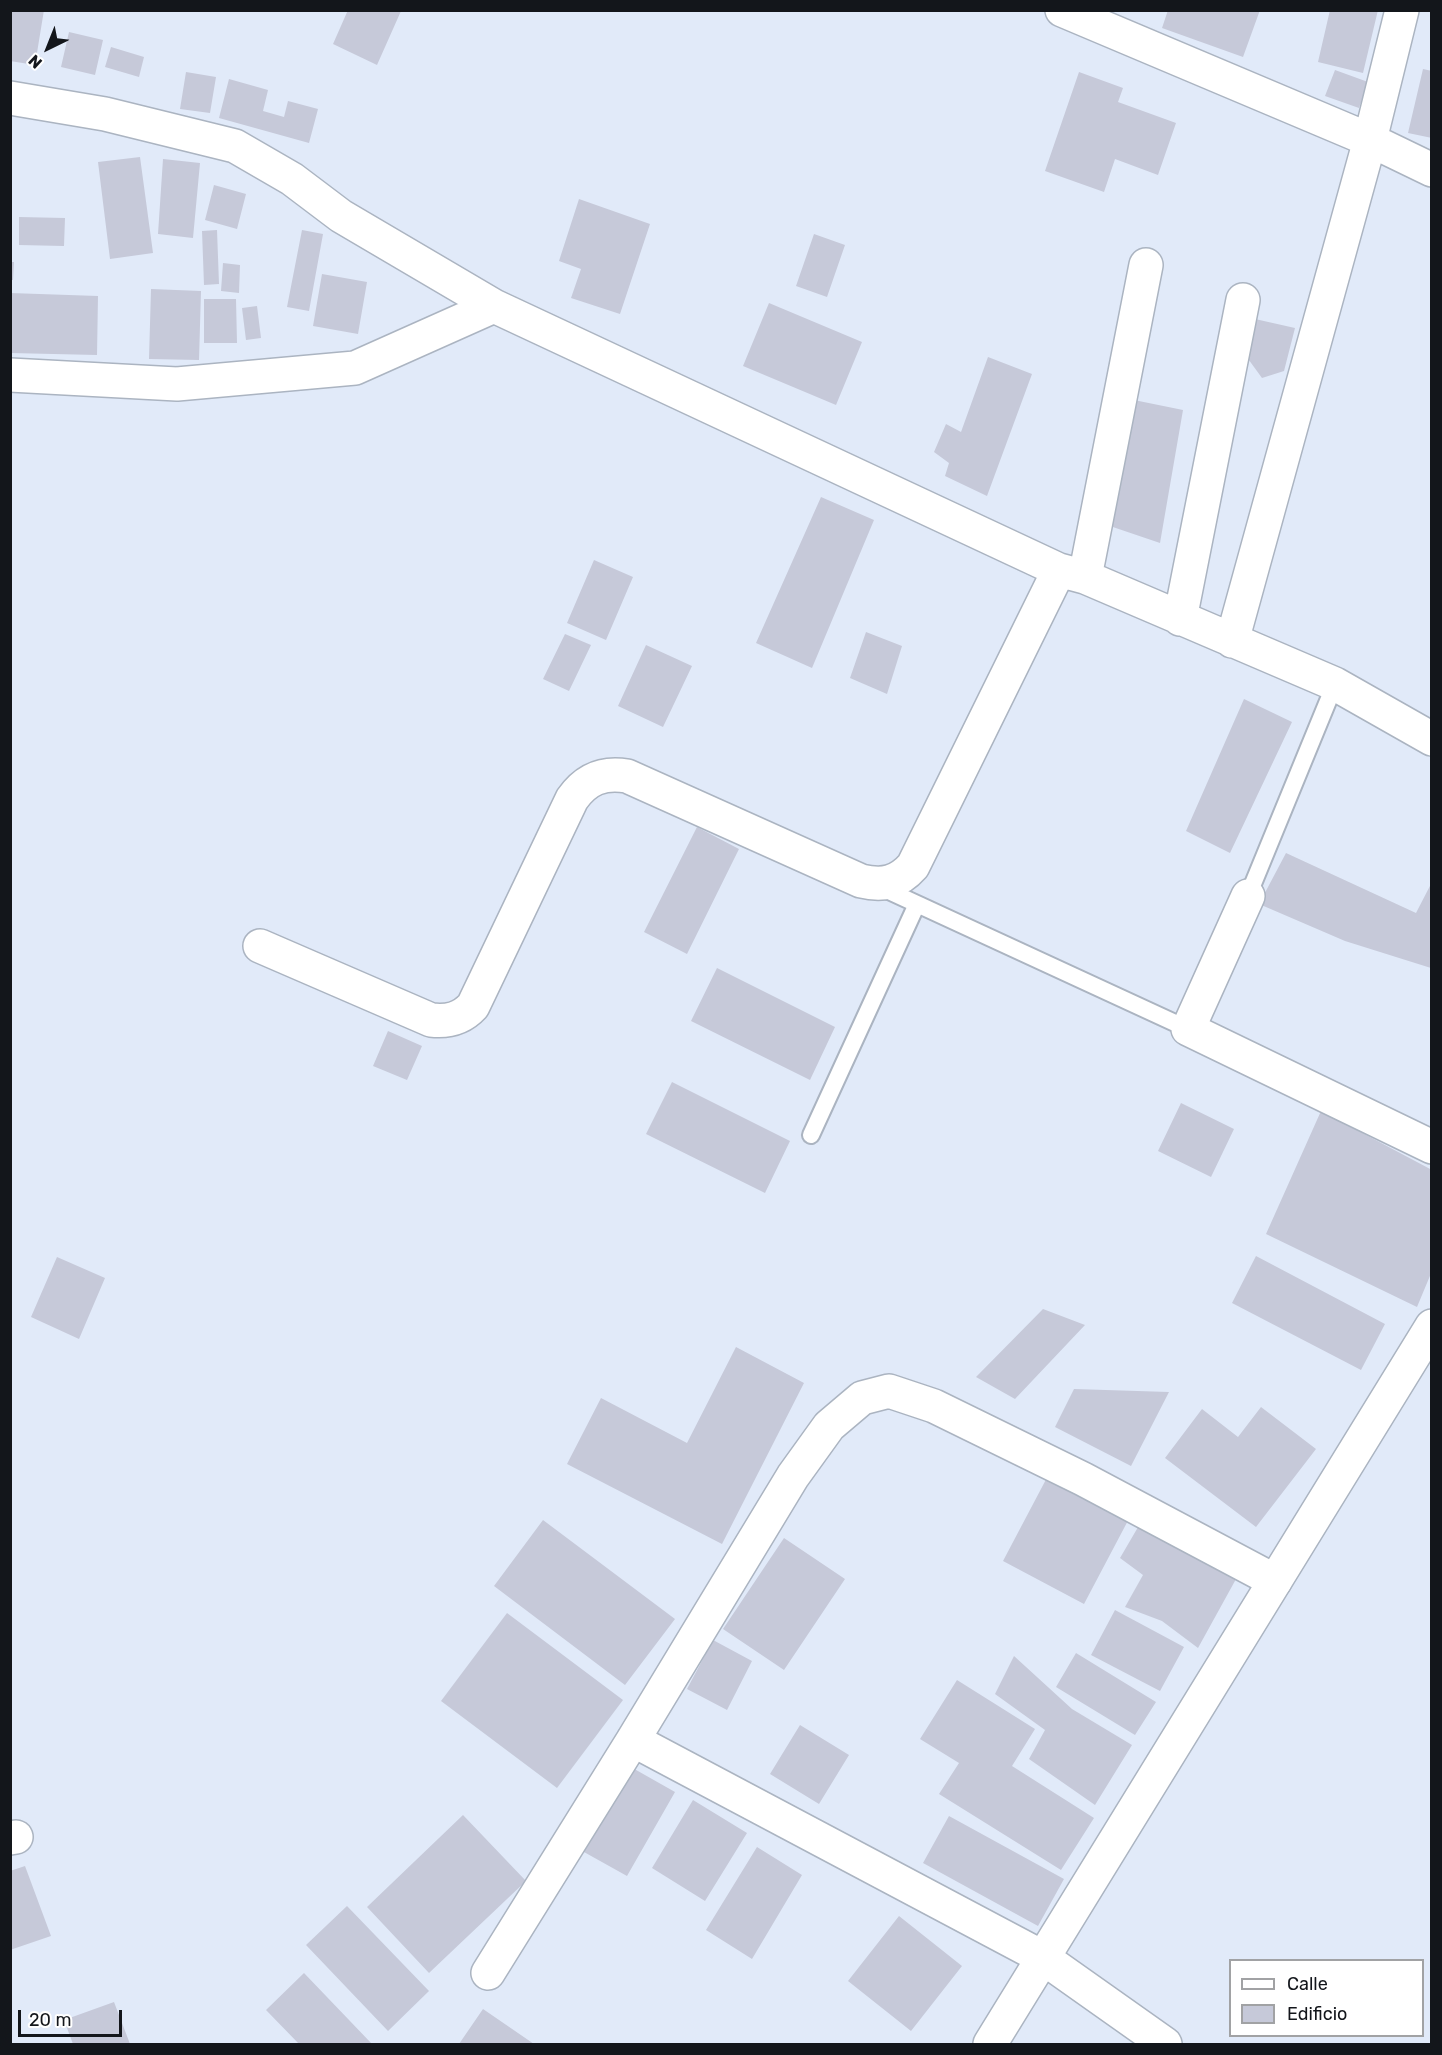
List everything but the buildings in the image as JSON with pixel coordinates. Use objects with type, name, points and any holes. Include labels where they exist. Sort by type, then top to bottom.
[{"type":"street","points":[[1062,10],[1370,140],[1431,170]]},
{"type":"street","points":[[1232,641],[1370,140],[1402,10]]},
{"type":"street","points":[[10,98],[105,114],[235,146],[292,179],[341,216],[494,306],[1072,574],[1335,684],[1431,740]]},
{"type":"street","points":[[260,946],[431,1020],[444,1022],[458,1018],[473,1006],[572,799],[587,783],[607,775],[627,776],[861,881],[884,884],[905,875],[913,866],[1072,574],[1146,264]]},
{"type":"street","points":[[1180,619],[1243,300]]},
{"type":"street","points":[[10,375],[177,384],[355,368],[494,306]]},
{"type":"street","points":[[1248,896],[1188,1029],[1431,1147]]},
{"type":"street","points":[[990,2044],[1431,1326]]},
{"type":"street","points":[[488,1973],[793,1476],[829,1426],[862,1398],[889,1391],[934,1406],[1083,1479],[1275,1581]]},
{"type":"street","points":[[633,1740],[1042,1957],[1165,2044]]},
{"type":"lane","points":[[1248,896],[1335,684]]},
{"type":"lane","points":[[873,884],[1188,1029]]},
{"type":"lane","points":[[811,1135],[917,904]]}]
